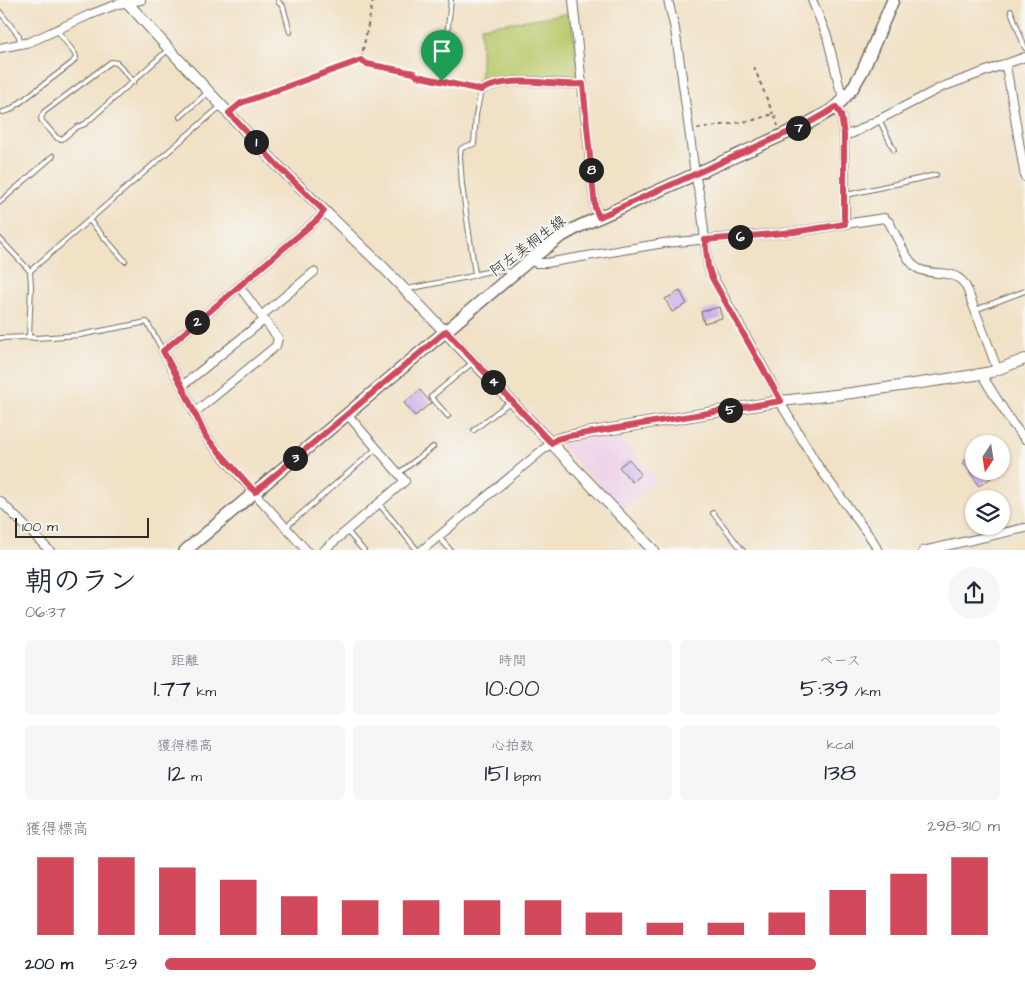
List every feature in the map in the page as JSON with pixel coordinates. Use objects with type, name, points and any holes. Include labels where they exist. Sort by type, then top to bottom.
[{"type":"main road","name":"阿左美桐生線","points":[[185,550],[530,260],[560,237],[599,217],[820,118],[836,107],[852,89],[863,70],[893,0]]},
{"type":"street","points":[[0,48],[30,42],[118,4],[141,0]]},
{"type":"street","points":[[573,0],[595,208],[599,217]]},
{"type":"street","points":[[668,0],[675,29],[695,174],[700,197],[708,266],[712,278],[784,409],[818,466],[878,550]]},
{"type":"street","points":[[812,0],[824,27],[840,89],[845,98]]},
{"type":"street","points":[[127,1],[169,50],[278,166],[370,253],[654,550]]},
{"type":"street","points":[[844,135],[853,133],[942,87],[1025,57]]},
{"type":"street","points":[[1004,64],[1007,71],[1025,176]]},
{"type":"street","points":[[481,90],[486,87],[509,82],[583,84]]},
{"type":"street","points":[[836,107],[841,115],[844,135],[845,224]]},
{"type":"street","points":[[307,550],[206,437],[163,351],[318,219],[324,211]]},
{"type":"street","points":[[530,260],[536,263],[546,263],[669,242],[794,232],[884,218],[889,222],[913,265],[921,270],[954,276],[959,278],[965,285],[997,369]]},
{"type":"street","points":[[182,386],[314,272]]},
{"type":"street","points":[[194,413],[276,346],[278,338],[239,286]]},
{"type":"street","points":[[420,550],[557,439],[781,401],[983,374],[1025,359]]},
{"type":"street","points":[[983,374],[1012,423],[1025,439]]},
{"type":"street","points":[[324,550],[405,481],[347,414]]},
{"type":"street","points":[[0,501],[47,549]]},
{"type":"street","points":[[923,550],[1025,528]]},
{"type":"lane","points":[[278,0],[283,6],[290,32]]},
{"type":"lane","points":[[442,81],[451,0]]},
{"type":"lane","points":[[1011,11],[1025,48]]},
{"type":"lane","points":[[0,12],[19,36],[20,45]]},
{"type":"lane","points":[[3,112],[10,110],[76,58],[57,30]]},
{"type":"lane","points":[[134,82],[117,63],[111,62],[44,112],[42,121],[57,138],[62,139],[77,127],[85,124],[134,82],[169,50]]},
{"type":"lane","points":[[417,76],[481,90],[476,115],[474,144],[461,149],[460,156],[462,185],[475,274]]},
{"type":"lane","points":[[180,118],[209,92]]},
{"type":"lane","points":[[30,271],[89,220],[225,110]]},
{"type":"lane","points":[[879,119],[894,150]]},
{"type":"lane","points":[[0,202],[53,156]]},
{"type":"lane","points":[[844,194],[936,175]]},
{"type":"lane","points":[[89,220],[125,261]]},
{"type":"lane","points":[[0,239],[30,271],[29,337]]},
{"type":"lane","points":[[0,248],[5,244]]},
{"type":"lane","points":[[407,291],[412,288],[475,274],[503,270],[514,274]]},
{"type":"lane","points":[[975,310],[1025,292]]},
{"type":"lane","points":[[0,338],[80,335],[147,322],[163,351]]},
{"type":"lane","points":[[448,416],[431,396],[474,362]]},
{"type":"lane","points":[[474,430],[512,400]]},
{"type":"lane","points":[[399,473],[433,447]]},
{"type":"lane","points":[[286,527],[377,448]]},
{"type":"lane","points":[[378,504],[420,550]]},
{"type":"lane","points":[[713,514],[743,550]]},
{"type":"lane","points":[[348,530],[364,550]]},
{"type":"lane","points":[[438,536],[451,550]]},
{"type":"path","points":[[361,60],[373,0]]},
{"type":"path","points":[[361,60],[367,64],[414,73],[417,76]]},
{"type":"path","points":[[225,110],[361,60]]},
{"type":"path","points":[[754,67],[781,135]]},
{"type":"path","points":[[690,131],[754,120],[773,114]]},
{"type":"shaded area","points":[[617,434],[657,480],[622,509],[561,446],[570,441]]},
{"type":"green space","points":[[571,13],[578,77],[571,80],[511,76],[479,86],[481,27]]},
{"type":"building","points":[[680,291],[687,304],[672,312],[665,299]]},
{"type":"building","points":[[719,307],[722,318],[704,323],[701,312]]},
{"type":"building","points":[[420,390],[431,403],[415,416],[404,403]]},
{"type":"building","points":[[629,459],[641,474],[632,482],[619,467]]},
{"type":"building","points":[[975,480],[988,480],[979,486]]},
{"type":"route","points":[[361,60],[367,64],[414,73],[417,76],[442,81],[481,90],[504,82],[583,84],[595,208],[599,217],[807,124],[836,107],[841,115],[844,135],[845,224],[794,232],[705,240],[708,266],[712,278],[781,401],[569,436],[557,439],[551,443],[446,331],[255,492],[250,488],[206,437],[163,351],[318,219],[324,211],[278,166],[229,113],[241,103],[361,60]]}]
